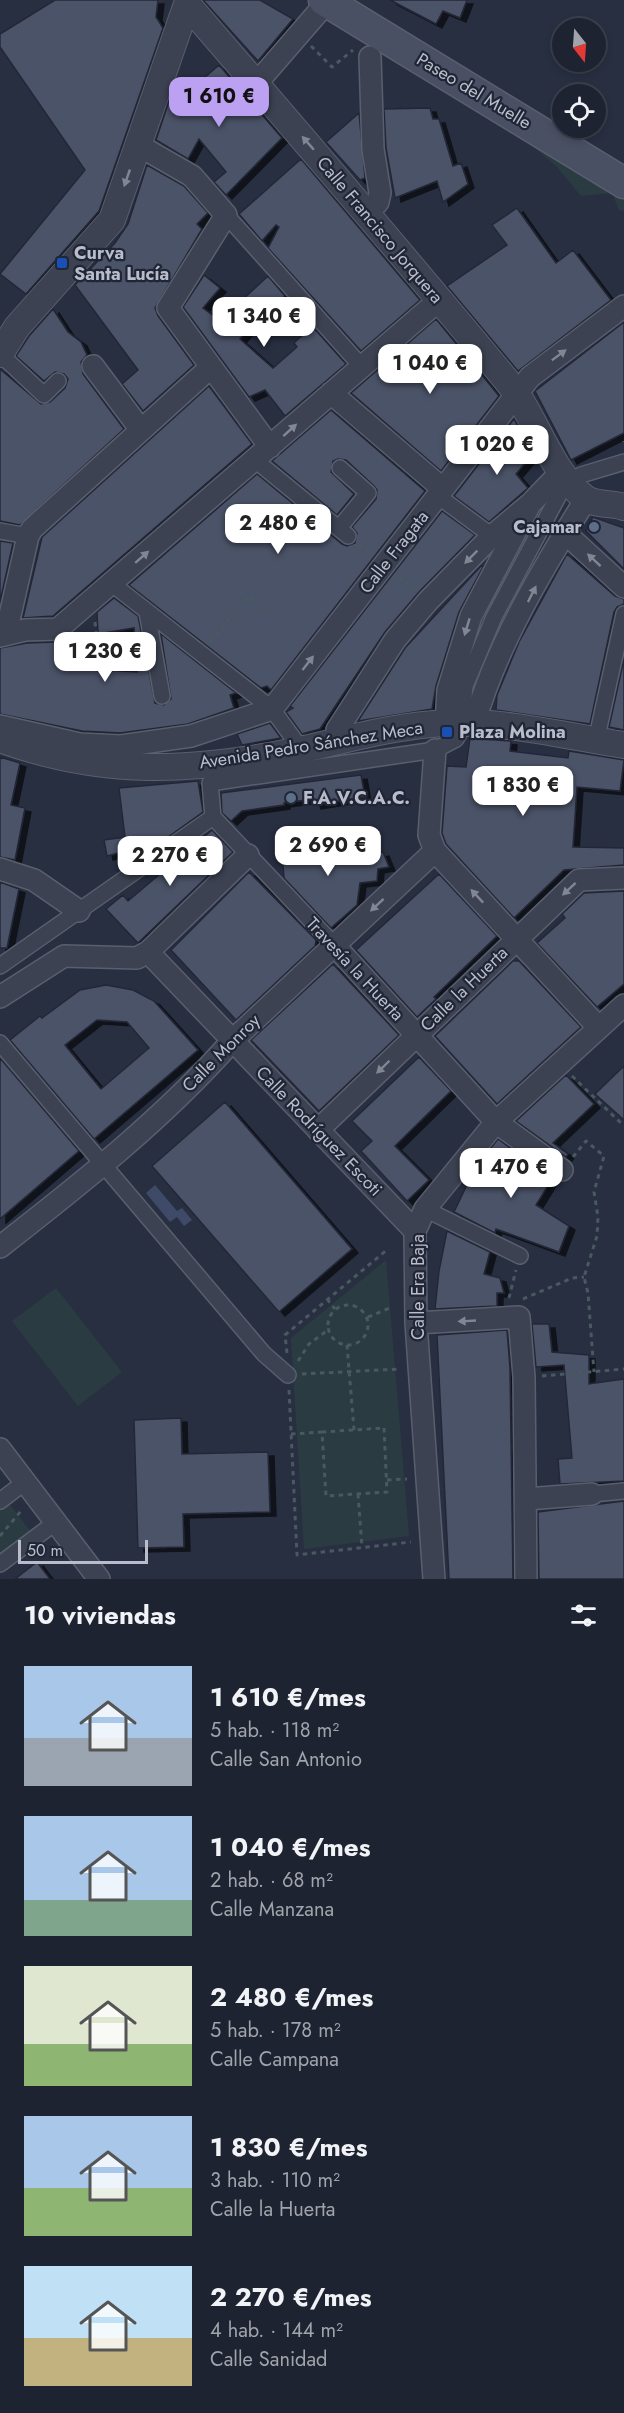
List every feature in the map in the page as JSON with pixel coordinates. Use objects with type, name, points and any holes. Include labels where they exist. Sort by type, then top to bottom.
[{"type":"main road","name":"Paseo del Muelle","points":[[325,1],[624,183]]},
{"type":"street","points":[[256,84],[325,1]]},
{"type":"street","points":[[58,381],[44,395],[0,354],[17,327],[112,220],[186,2]]},
{"type":"street","name":"Calle Francisco Jorquera","points":[[186,2],[368,213],[516,394],[573,484]]},
{"type":"street","points":[[368,213],[378,202],[380,192],[373,149],[370,57]]},
{"type":"street","points":[[138,145],[192,176],[362,367]]},
{"type":"street","points":[[226,215],[168,308],[211,368],[263,454],[343,532],[368,493],[340,468]]},
{"type":"street","points":[[211,368],[27,536],[3,635],[58,629],[438,301]]},
{"type":"street","name":"Calle Fragata","points":[[272,709],[530,377],[624,306]]},
{"type":"street","points":[[93,366],[141,430]]},
{"type":"street","points":[[331,393],[492,536]]},
{"type":"street","points":[[0,966],[213,817],[210,783],[435,750],[456,739],[461,724],[465,686],[494,617],[557,497],[581,475],[624,462]]},
{"type":"street","points":[[461,724],[484,686],[564,532],[573,484]]},
{"type":"street","points":[[337,740],[337,730],[395,640],[428,601],[492,536],[530,504],[573,484],[623,504]]},
{"type":"street","points":[[461,724],[448,690],[471,616],[530,504]]},
{"type":"street","points":[[0,531],[27,536]]},
{"type":"street","points":[[564,532],[624,587]]},
{"type":"street","points":[[111,583],[272,709],[301,749]]},
{"type":"street","points":[[147,612],[162,696]]},
{"type":"street","points":[[596,741],[624,614]]},
{"type":"street","points":[[0,726],[80,744],[121,746],[191,736],[272,709]]},
{"type":"street","name":"Avenida Pedro Sánchez Meca","points":[[0,739],[61,759],[136,767],[224,762],[301,749],[337,740],[461,724],[624,745]]},
{"type":"street","points":[[435,750],[429,835],[435,851],[600,1028]]},
{"type":"street","name":"Travesía la Huerta","points":[[213,817],[496,1122],[562,1170]]},
{"type":"street","name":"Calle Monroy","points":[[0,1247],[104,1166],[204,1072],[232,1041],[435,851]]},
{"type":"street","points":[[0,997],[64,956],[136,958],[148,952],[248,855]]},
{"type":"street","points":[[0,869],[34,880],[79,911]]},
{"type":"street","name":"Calle la Huerta","points":[[318,1130],[579,880],[624,878]]},
{"type":"street","name":"Calle Rodríguez Escoti","points":[[148,952],[415,1231]]},
{"type":"street","name":"Calle Era Baja","points":[[434,1579],[416,1323],[415,1231],[425,1209],[496,1122],[623,1009]]},
{"type":"street","points":[[0,1043],[264,1354],[288,1375]]},
{"type":"street","points":[[425,1209],[520,1256]]},
{"type":"street","points":[[416,1323],[512,1314],[524,1377],[526,1579]]},
{"type":"street","points":[[0,1449],[99,1579]]},
{"type":"street","points":[[0,1501],[25,1482]]},
{"type":"street","points":[[526,1499],[624,1491]]},
{"type":"street","points":[[0,1564],[56,1522]]},
{"type":"path","points":[[308,42],[332,67],[357,46],[370,57]]},
{"type":"path","points":[[200,653],[249,596],[273,615]]},
{"type":"path","points":[[93,600],[97,641],[115,641],[117,678]]},
{"type":"path","points":[[564,1069],[624,1126]]},
{"type":"path","points":[[562,1170],[586,1141],[604,1156],[594,1192],[598,1217],[597,1236],[584,1277],[588,1293],[594,1372]]},
{"type":"path","points":[[388,1249],[285,1335],[297,1555],[411,1542]]},
{"type":"path","points":[[520,1256],[509,1294],[512,1314],[550,1287],[572,1278],[584,1277]]},
{"type":"path","points":[[327,1299],[335,1309]]},
{"type":"path","points":[[350,1304],[357,1306],[368,1317],[367,1333],[355,1344],[347,1345],[335,1340],[328,1330],[330,1315],[335,1309],[350,1304]]},
{"type":"path","points":[[368,1317],[392,1307]]},
{"type":"path","points":[[288,1375],[309,1344],[328,1330]]},
{"type":"path","points":[[347,1345],[351,1371],[354,1430]]},
{"type":"path","points":[[288,1375],[400,1369]]},
{"type":"path","points":[[524,1377],[624,1369]]},
{"type":"path","points":[[291,1434],[322,1432],[354,1430],[384,1428],[387,1492],[326,1496],[322,1432]]},
{"type":"path","points":[[387,1480],[407,1479]]},
{"type":"path","points":[[358,1494],[362,1547]]},
{"type":"path","points":[[0,1536],[21,1511]]},
{"type":"shaded area","points":[[502,120],[624,194],[624,211],[619,210],[612,193],[581,196],[557,167]]},
{"type":"shaded area","points":[[386,1260],[409,1536],[304,1549],[291,1338]]},
{"type":"shaded area","points":[[56,1288],[122,1372],[78,1406],[12,1321]]},
{"type":"shaded area","points":[[8,1502],[31,1532],[0,1556],[0,1508]]},
{"type":"water","points":[[155,1185],[177,1211],[182,1208],[192,1220],[184,1226],[177,1217],[170,1222],[146,1193]]},
{"type":"building","points":[[55,0],[158,0],[156,17],[163,28],[99,211],[26,294],[0,274],[85,170],[0,47],[0,34]]},
{"type":"building","points":[[203,0],[260,0],[293,19],[258,61]]},
{"type":"building","points":[[390,0],[467,0],[460,18],[443,11],[436,24]]},
{"type":"building","points":[[219,65],[282,138],[226,195],[214,182],[226,172],[199,139],[188,159],[156,140],[172,92],[191,104],[203,79]]},
{"type":"building","points":[[430,108],[433,119],[439,119],[453,166],[461,163],[468,184],[443,202],[437,181],[395,198],[386,148],[384,109]]},
{"type":"building","points":[[359,113],[365,178],[360,180],[326,142]]},
{"type":"building","points":[[301,159],[420,300],[361,351],[268,248],[279,227],[276,225],[262,241],[239,214]]},
{"type":"building","points":[[147,165],[184,186],[208,213],[197,224],[202,229],[155,308],[158,316],[194,365],[143,411],[122,384],[138,370],[75,285],[115,243],[128,224]]},
{"type":"building","points":[[517,208],[556,263],[573,250],[611,300],[518,371],[447,286],[507,245],[492,225]]},
{"type":"building","points":[[204,275],[220,288],[203,308],[228,326],[241,301],[268,276],[285,296],[263,313],[240,339],[273,368],[297,347],[294,343],[312,326],[346,364],[285,416],[265,390],[249,397],[183,307]]},
{"type":"building","points":[[53,309],[68,332],[81,342],[87,355],[81,362],[83,374],[124,429],[20,525],[0,521],[0,369],[41,404],[50,402],[65,388],[68,379],[64,374],[55,372],[44,381],[16,356],[29,336]]},
{"type":"building","points":[[436,319],[499,396],[441,471],[351,393]]},
{"type":"building","points":[[624,322],[624,433],[571,460],[535,391]]},
{"type":"building","points":[[209,386],[252,444],[53,616],[23,618],[42,537]]},
{"type":"building","points":[[331,410],[425,491],[271,690],[267,686],[261,688],[129,585],[257,474],[342,544],[347,546],[355,543],[357,533],[352,527],[376,499],[377,490],[374,486],[346,460],[333,461],[331,472],[354,494],[337,515],[272,461]]},
{"type":"building","points":[[514,419],[533,454],[516,474],[528,488],[489,522],[454,496]]},
{"type":"building","points":[[442,511],[475,535],[419,592],[385,632],[320,729],[302,734],[286,712],[293,708],[290,706]]},
{"type":"building","points":[[593,517],[624,528],[624,569],[586,531]]},
{"type":"building","points":[[0,541],[13,543],[0,602]]},
{"type":"building","points":[[567,554],[615,596],[624,599],[624,604],[617,607],[614,612],[590,724],[496,710],[497,695],[519,642]]},
{"type":"building","points":[[481,566],[483,567],[459,612],[436,686],[432,709],[358,721],[405,648]]},
{"type":"building","points":[[114,598],[138,616],[155,703],[164,705],[171,699],[161,634],[236,693],[230,695],[234,708],[188,724],[120,733],[82,731],[0,714],[0,648],[27,643],[58,642],[70,636],[105,636],[104,670],[137,672],[134,628],[98,634],[97,612]]},
{"type":"building","points":[[624,659],[624,730],[609,727]]},
{"type":"building","points":[[270,723],[281,738],[242,745],[237,734]]},
{"type":"building","points":[[470,738],[511,741],[510,751],[568,758],[569,751],[624,760],[620,791],[577,787],[573,847],[624,848],[624,865],[564,870],[514,918],[446,844],[442,833],[447,766],[466,767]]},
{"type":"building","points":[[0,757],[20,763],[11,805],[25,808],[15,860],[0,857]]},
{"type":"building","name":"F.A.V.C.A.C.","points":[[361,775],[365,797],[315,805],[313,799],[284,803],[284,805],[242,811],[231,821],[222,813],[221,793]]},
{"type":"building","points":[[198,781],[203,812],[161,842],[107,856],[104,840],[125,837],[119,788]]},
{"type":"building","points":[[307,829],[319,835],[310,850],[336,861],[383,852],[389,867],[378,869],[377,881],[360,883],[357,905],[331,928],[284,878],[282,852]]},
{"type":"building","points":[[212,830],[233,852],[138,943],[106,909],[123,895],[128,901]]},
{"type":"building","points":[[249,872],[316,940],[315,946],[236,1020],[171,950]]},
{"type":"building","points":[[439,874],[497,936],[434,997],[436,999],[417,1017],[356,950]]},
{"type":"building","points":[[0,882],[19,889],[7,948],[0,948]]},
{"type":"building","points":[[624,891],[624,984],[597,1007],[537,943],[565,918],[562,914],[584,893]]},
{"type":"building","points":[[513,961],[519,961],[581,1027],[497,1104],[435,1036]]},
{"type":"building","points":[[333,964],[399,1035],[319,1111],[251,1040]]},
{"type":"building","points":[[106,985],[133,990],[154,1001],[198,1050],[94,1139],[10,1040],[40,1016],[42,1018],[80,990]],"holes":[[[97,1020],[127,1022],[149,1048],[101,1089],[65,1045]]]},
{"type":"building","points":[[419,1057],[451,1091],[395,1146],[429,1180],[407,1201],[361,1151],[372,1141],[352,1121]]},
{"type":"building","points":[[0,1058],[79,1151],[0,1219]]},
{"type":"building","points":[[624,1066],[624,1120],[595,1094]]},
{"type":"building","points":[[566,1075],[594,1104],[553,1143],[568,1154],[566,1157],[516,1121]]},
{"type":"building","points":[[225,1102],[352,1249],[279,1312],[152,1166]]},
{"type":"building","points":[[498,1139],[552,1179],[536,1205],[569,1226],[559,1252],[496,1229],[495,1233],[454,1212],[475,1168]]},
{"type":"building","points":[[447,1231],[490,1252],[484,1274],[500,1278],[504,1293],[497,1293],[497,1306],[435,1309],[439,1271]]},
{"type":"building","points":[[532,1324],[549,1324],[552,1352],[589,1355],[589,1384],[624,1379],[624,1481],[560,1484],[558,1459],[572,1458],[564,1365],[536,1367]]},
{"type":"building","points":[[507,1330],[510,1368],[513,1579],[449,1579],[437,1335]]},
{"type":"building","points":[[181,1418],[182,1454],[268,1452],[270,1512],[183,1514],[184,1547],[138,1548],[134,1420]]},
{"type":"building","points":[[624,1501],[624,1579],[539,1579],[538,1512]]},
{"type":"building","points":[[37,1562],[50,1579],[15,1579]]},
{"type":"place","name":"Curva Santa Lucía","points":[[62,263]]},
{"type":"place","name":"Cajamar","points":[[594,527]]},
{"type":"place","name":"Plaza Molina","points":[[447,732]]},
{"type":"place","name":"F.A.V.C.A.C.","points":[[291,798]]}]
